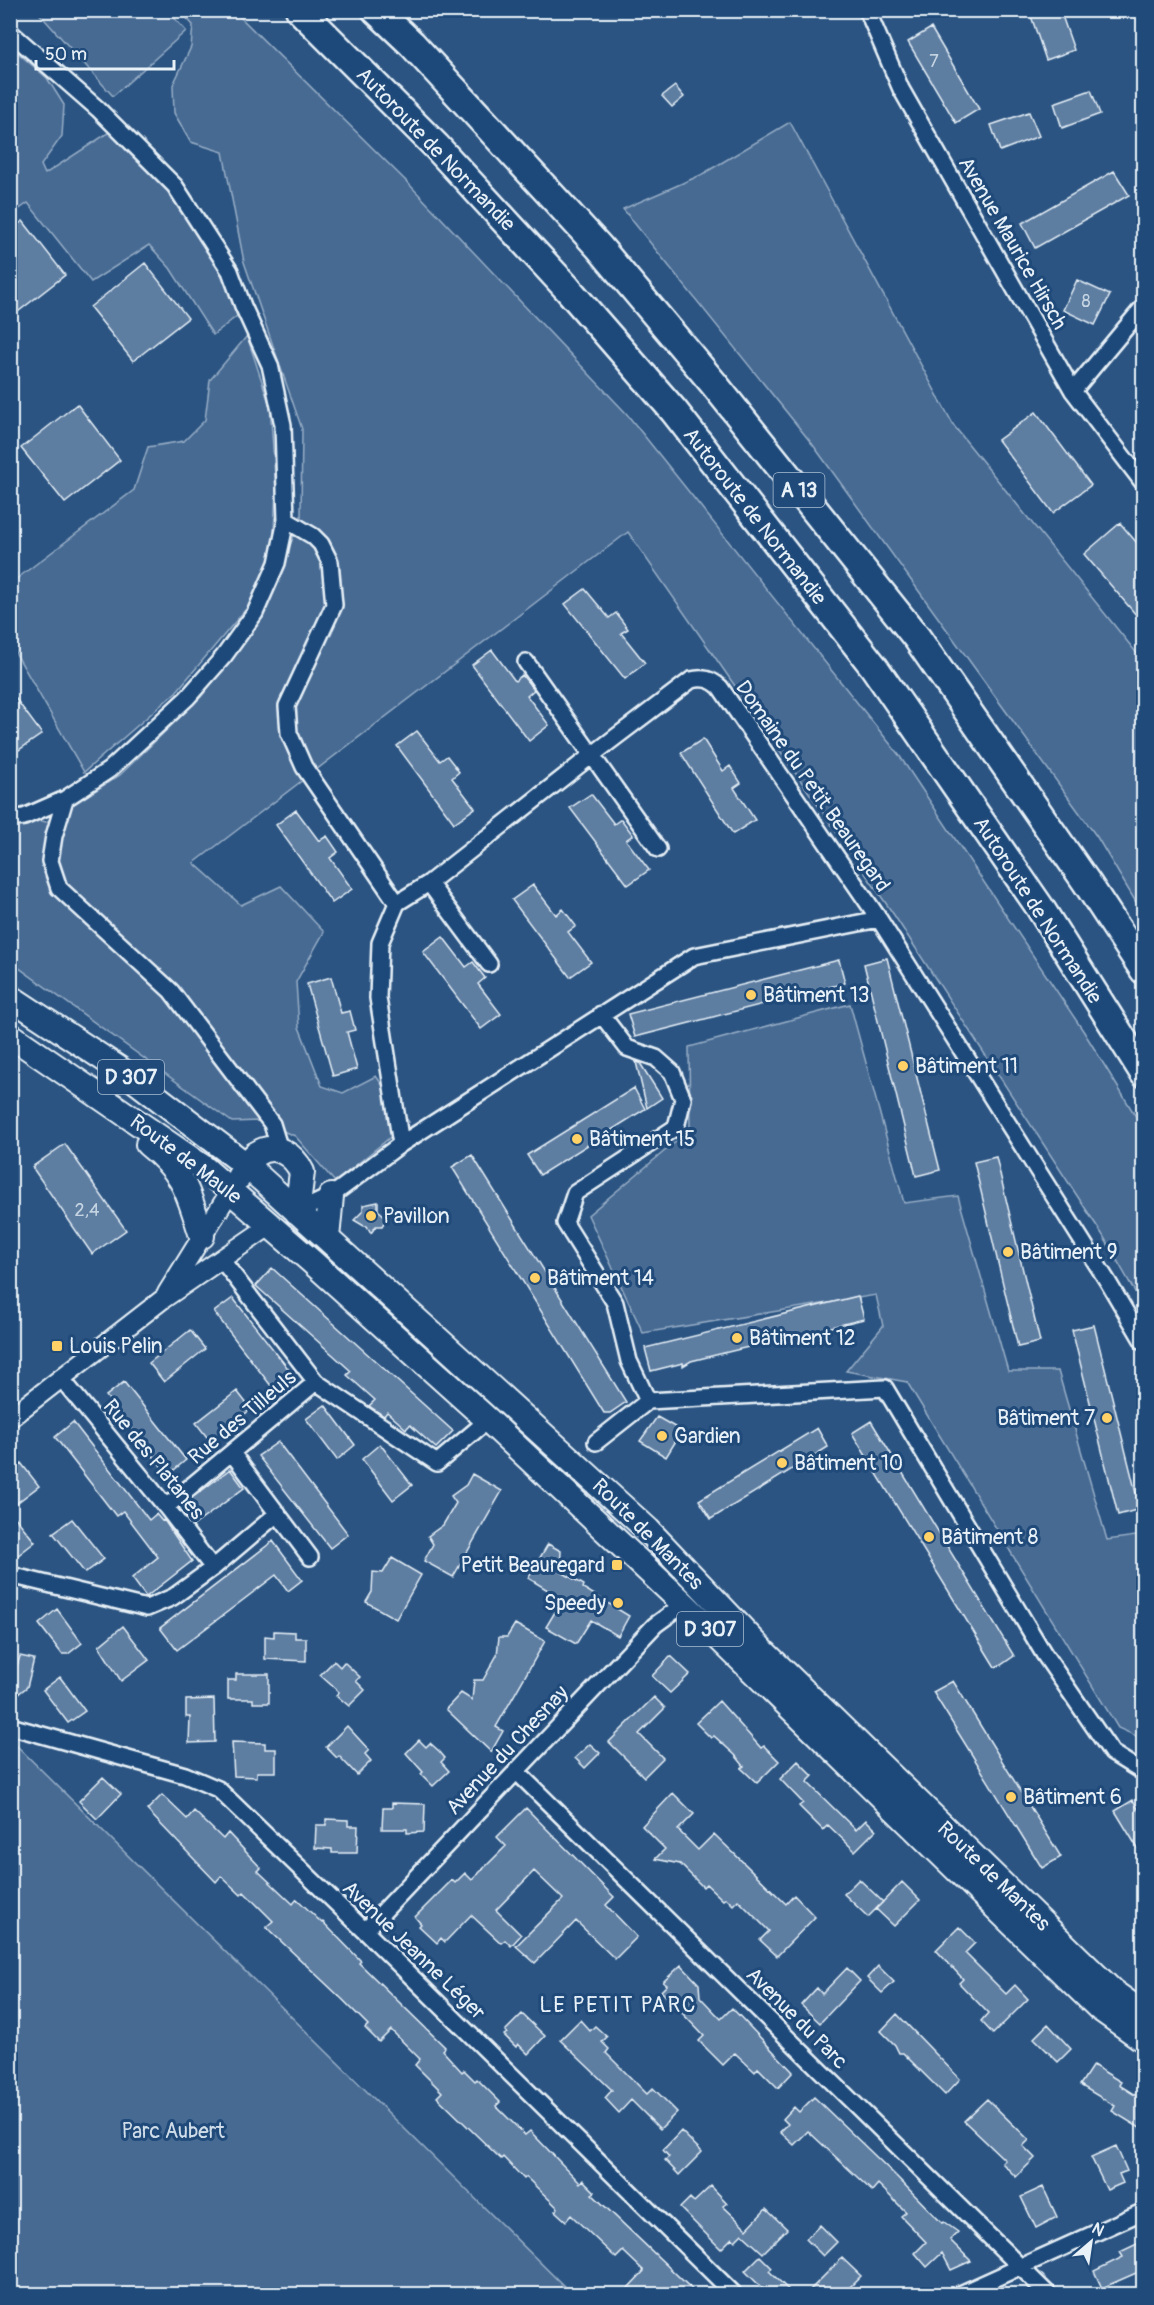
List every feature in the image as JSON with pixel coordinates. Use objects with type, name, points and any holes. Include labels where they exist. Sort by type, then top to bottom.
[{"type":"highway","name":"Autoroute de Normandie","points":[[300,10],[436,146],[567,288],[674,411],[874,668],[1039,906],[1143,1073]]},
{"type":"highway","name":"A 13","points":[[376,10],[411,44],[599,247],[714,384],[917,638],[1088,883],[1143,970]]},
{"type":"highway","points":[[392,10],[411,44]]},
{"type":"main road","name":"Route de Maule","points":[[10,997],[124,1072],[246,1165]]},
{"type":"main road","name":"Route de Maule","points":[[10,1035],[204,1168],[271,1225]]},
{"type":"main road","points":[[126,1113],[127,1128],[166,1159],[181,1177],[202,1236]]},
{"type":"main road","points":[[231,1190],[246,1165],[262,1151],[280,1150],[292,1156],[302,1172],[297,1212],[271,1225]]},
{"type":"main road","name":"Route de Mantes","points":[[246,1165],[648,1530],[772,1660],[1113,1992],[1143,2014]]},
{"type":"main road","points":[[327,1239],[331,1196]]},
{"type":"main road","name":"Route de Mantes","points":[[271,1225],[488,1420],[684,1604],[1099,2008],[1143,2040]]},
{"type":"street","name":"Avenue Maurice Hirsch","points":[[867,10],[901,89],[1073,391],[1143,484]]},
{"type":"street","points":[[10,32],[98,109],[175,186],[230,271],[270,365],[283,425],[285,520],[277,563],[255,613],[224,656],[187,698],[109,770],[65,799],[24,817],[10,819]]},
{"type":"street","points":[[1073,391],[1143,306]]},
{"type":"street","points":[[285,520],[313,536],[321,544],[330,562],[334,605],[287,706],[289,733],[304,766],[397,903],[380,943],[378,999],[401,1144]]},
{"type":"street","points":[[526,662],[658,849]]},
{"type":"street","name":"Domaine du Petit Beauregard","points":[[397,903],[429,883],[592,754],[691,680],[702,678],[713,681],[727,697],[879,919],[1108,1282],[1143,1343]]},
{"type":"street","points":[[65,799],[54,836],[50,861],[59,888],[171,991],[272,1124],[280,1150]]},
{"type":"street","points":[[429,883],[489,964]]},
{"type":"street","name":"Domaine du Petit Beauregard","points":[[297,1212],[331,1196],[401,1144],[694,956],[879,919]]},
{"type":"street","points":[[601,1014],[627,1048],[656,1058],[672,1072],[683,1099],[676,1127],[574,1193],[566,1223],[615,1303],[629,1361],[648,1401]]},
{"type":"street","points":[[163,1299],[231,1190]]},
{"type":"street","points":[[10,1418],[163,1299],[271,1225]]},
{"type":"street","points":[[221,1259],[316,1382],[437,1463],[488,1420]]},
{"type":"street","name":"Rue des Platanes","points":[[61,1378],[213,1568]]},
{"type":"street","name":"Rue des Tilleuls","points":[[166,1507],[316,1382]]},
{"type":"street","points":[[596,1442],[648,1401],[885,1388],[1044,1654],[1112,1753],[1143,1773]]},
{"type":"street","points":[[232,1453],[310,1557]]},
{"type":"street","points":[[10,1575],[147,1608],[173,1597],[213,1568],[278,1513]]},
{"type":"street","name":"Avenue du Chesnay","points":[[365,1930],[655,1624],[684,1604]]},
{"type":"street","name":"Avenue Jeanne Léger","points":[[10,1726],[186,1774],[218,1789],[365,1930],[734,2295]]},
{"type":"street","name":"Avenue du Parc","points":[[512,1775],[1048,2295]]},
{"type":"street","points":[[960,2295],[1143,2211]]},
{"type":"green space","points":[[37,11],[168,11],[186,31],[113,96]]},
{"type":"green space","points":[[180,11],[234,11],[407,182],[626,413],[899,755],[1084,1032],[1143,1128],[1143,1306],[1102,1234],[894,915],[628,532],[194,863],[241,905],[281,886],[324,932],[296,982],[299,1027],[322,1086],[343,1093],[376,1076],[409,1122],[335,1182],[295,1136],[258,1121],[232,1122],[11,962],[11,828],[37,820],[46,822],[120,775],[201,697],[261,620],[301,517],[302,429],[244,262],[223,152],[191,142],[174,113],[173,85],[191,47],[193,25]]},
{"type":"green space","points":[[11,47],[47,78],[64,105],[62,136],[41,165],[45,174],[111,131],[174,196],[225,275],[237,316],[213,335],[170,268],[149,245],[91,282],[28,203],[11,215]]},
{"type":"green space","points":[[790,122],[954,426],[1143,661],[1143,914],[1097,837],[813,445],[623,209],[701,175]]},
{"type":"green space","points":[[247,336],[270,406],[276,490],[273,551],[251,603],[176,692],[84,772],[15,652],[11,651],[11,583],[134,490],[148,447],[184,441],[205,420],[210,380]]},
{"type":"green space","points":[[850,1004],[904,1203],[958,1196],[1008,1371],[1058,1371],[1107,1540],[1143,1535],[1143,1739],[1118,1728],[907,1382],[846,1371],[883,1326],[876,1295],[643,1333],[588,1215],[690,1130],[689,1047]]},
{"type":"green space","name":"Parc Aubert","points":[[11,1740],[572,2294],[11,2294]]},
{"type":"building","points":[[1029,10],[1060,10],[1074,50],[1046,60]]},
{"type":"building","points":[[931,28],[979,109],[956,123],[908,42]]},
{"type":"building","points":[[675,86],[684,97],[672,107],[662,96]]},
{"type":"building","points":[[1091,90],[1100,114],[1062,128],[1054,103]]},
{"type":"building","points":[[1029,112],[1039,136],[1000,151],[991,125]]},
{"type":"building","points":[[1114,171],[1129,195],[1035,248],[1022,223]]},
{"type":"building","points":[[23,221],[65,275],[10,318],[10,230]]},
{"type":"building","points":[[145,263],[188,318],[133,361],[90,307]]},
{"type":"building","points":[[1077,280],[1110,295],[1095,325],[1063,310]]},
{"type":"building","points":[[77,404],[120,460],[65,503],[21,448]]},
{"type":"building","points":[[1036,412],[1091,485],[1053,513],[998,440]]},
{"type":"building","points":[[1120,523],[1143,550],[1143,623],[1084,554]]},
{"type":"building","points":[[585,589],[609,618],[616,613],[628,629],[621,633],[645,663],[625,679],[565,604]]},
{"type":"building","points":[[492,650],[515,681],[522,675],[534,690],[527,696],[549,725],[529,741],[472,665]]},
{"type":"building","points":[[10,691],[42,734],[10,756]]},
{"type":"building","points":[[417,731],[440,761],[447,756],[454,765],[459,772],[452,778],[475,808],[454,823],[397,746]]},
{"type":"building","points":[[703,739],[723,771],[730,766],[741,783],[734,788],[755,820],[733,834],[681,753]]},
{"type":"building","points":[[591,794],[614,824],[621,819],[633,835],[626,840],[649,870],[628,885],[570,808]]},
{"type":"building","points":[[296,810],[319,841],[327,836],[338,852],[330,858],[352,889],[332,903],[276,825]]},
{"type":"building","points":[[533,885],[556,915],[563,909],[576,926],[568,932],[591,962],[570,977],[512,900]]},
{"type":"building","points":[[443,937],[466,967],[473,962],[485,978],[478,984],[501,1014],[481,1029],[423,952]]},
{"type":"building","name":"Bâtiment 11","points":[[887,958],[940,1170],[916,1176],[864,964]]},
{"type":"building","name":"Bâtiment 13","points":[[839,960],[845,983],[635,1037],[628,1014]]},
{"type":"building","points":[[331,977],[341,1013],[350,1011],[355,1030],[347,1032],[357,1069],[333,1076],[307,984]]},
{"type":"building","points":[[636,1062],[640,1063],[662,1098],[647,1108]]},
{"type":"building","name":"Bâtiment 15","points":[[634,1088],[645,1109],[540,1175],[527,1155]]},
{"type":"building","points":[[65,1144],[126,1230],[92,1254],[32,1167]]},
{"type":"building","name":"Bâtiment 14","points":[[472,1155],[626,1402],[610,1413],[604,1413],[452,1167]]},
{"type":"building","name":"Bâtiment 9","points":[[996,1157],[1040,1342],[1018,1347],[974,1162]]},
{"type":"building","name":"Pavillon","points":[[378,1202],[378,1210],[387,1218],[382,1226],[376,1226],[371,1233],[367,1226],[354,1220],[363,1211],[363,1205]]},
{"type":"building","points":[[272,1268],[453,1431],[436,1448],[410,1425],[406,1429],[387,1412],[384,1416],[369,1406],[375,1400],[347,1375],[351,1371],[256,1286]]},
{"type":"building","name":"Bâtiment 12","points":[[858,1296],[864,1319],[691,1361],[683,1366],[683,1363],[651,1371],[645,1348]]},
{"type":"building","points":[[233,1298],[294,1376],[275,1391],[214,1312]]},
{"type":"building","name":"Bâtiment 7","points":[[1094,1325],[1140,1509],[1118,1515],[1072,1330]]},
{"type":"building","points":[[190,1330],[205,1349],[164,1382],[149,1363]]},
{"type":"building","points":[[124,1382],[186,1460],[168,1475],[106,1396]]},
{"type":"building","points":[[237,1391],[251,1409],[210,1441],[196,1423]]},
{"type":"building","points":[[325,1405],[355,1445],[337,1460],[306,1419]]},
{"type":"building","name":"Gardien","points":[[657,1417],[682,1431],[666,1457],[640,1441]]},
{"type":"building","name":"Bâtiment 8","points":[[871,1421],[1014,1656],[1001,1665],[995,1667],[852,1433]]},
{"type":"building","points":[[73,1422],[149,1520],[156,1514],[162,1521],[164,1520],[192,1561],[146,1597],[132,1578],[158,1557],[123,1511],[116,1516],[55,1437]]},
{"type":"building","name":"Bâtiment 10","points":[[817,1428],[828,1447],[711,1519],[699,1500]]},
{"type":"building","points":[[278,1442],[348,1534],[330,1548],[258,1456]]},
{"type":"building","points":[[380,1444],[412,1485],[393,1500],[362,1459]]},
{"type":"building","points":[[21,1463],[39,1486],[10,1508],[10,1472]]},
{"type":"building","points":[[230,1469],[244,1488],[193,1526],[179,1508]]},
{"type":"building","points":[[472,1474],[502,1491],[453,1577],[424,1561],[433,1544],[428,1536],[443,1525],[456,1503],[451,1496],[466,1485]]},
{"type":"building","points":[[10,1511],[35,1542],[17,1556],[10,1548]]},
{"type":"building","points":[[72,1519],[104,1559],[85,1573],[53,1533]]},
{"type":"building","points":[[273,1541],[302,1580],[288,1591],[276,1575],[177,1650],[160,1628]]},
{"type":"building","points":[[548,1544],[561,1551],[560,1571],[629,1616],[618,1636],[591,1620],[576,1644],[546,1627],[558,1607],[551,1603],[556,1595],[528,1578]]},
{"type":"building","points":[[392,1558],[421,1575],[396,1619],[366,1602],[372,1592],[373,1572],[383,1573]]},
{"type":"building","points":[[57,1609],[82,1643],[68,1654],[62,1654],[39,1624]]},
{"type":"building","points":[[515,1624],[545,1641],[496,1727],[503,1731],[491,1752],[446,1709],[461,1693],[472,1700],[474,1680],[483,1680],[497,1655],[499,1637],[507,1637]]},
{"type":"building","points":[[123,1626],[149,1660],[121,1681],[99,1646]]},
{"type":"building","points":[[274,1631],[295,1632],[295,1638],[306,1638],[306,1661],[265,1659],[265,1636],[274,1637]]},
{"type":"building","points":[[20,1656],[34,1659],[27,1687],[10,1700],[10,1690]]},
{"type":"building","points":[[671,1656],[690,1674],[670,1693],[652,1676]]},
{"type":"building","points":[[334,1661],[340,1667],[344,1662],[360,1677],[356,1681],[365,1690],[349,1706],[336,1695],[339,1692],[320,1675]]},
{"type":"building","points":[[236,1674],[269,1674],[269,1703],[253,1703],[253,1699],[228,1699],[228,1680],[236,1680]]},
{"type":"building","points":[[60,1677],[85,1711],[68,1723],[43,1690]]},
{"type":"building","name":"Bâtiment 6","points":[[953,1681],[1061,1857],[1042,1868],[933,1692]]},
{"type":"building","points":[[654,1697],[665,1708],[639,1734],[663,1758],[644,1777],[609,1742]]},
{"type":"building","points":[[214,1699],[215,1742],[189,1743],[190,1717],[186,1717],[186,1700]]},
{"type":"building","points":[[719,1701],[761,1748],[764,1746],[779,1761],[757,1783],[741,1768],[744,1766],[735,1755],[714,1736],[711,1738],[696,1723]]},
{"type":"building","points":[[347,1726],[369,1750],[365,1754],[371,1761],[357,1775],[339,1756],[337,1758],[326,1747]]},
{"type":"building","points":[[419,1740],[426,1747],[430,1743],[439,1751],[445,1758],[441,1762],[449,1771],[433,1786],[406,1753]]},
{"type":"building","points":[[232,1742],[265,1743],[265,1749],[276,1749],[276,1772],[257,1772],[257,1777],[234,1776]]},
{"type":"building","points":[[590,1744],[600,1753],[585,1768],[575,1758]]},
{"type":"building","points":[[798,1761],[813,1776],[807,1782],[856,1830],[866,1820],[876,1830],[855,1851],[828,1825],[823,1830],[799,1806],[803,1803],[780,1779]]},
{"type":"building","points":[[103,1777],[121,1794],[97,1819],[79,1801]]},
{"type":"building","points":[[673,1793],[694,1814],[678,1830],[698,1850],[714,1834],[786,1904],[794,1895],[815,1917],[777,1956],[760,1940],[769,1931],[738,1900],[733,1905],[726,1898],[723,1900],[706,1884],[703,1887],[680,1864],[655,1859],[665,1849],[642,1826]]},
{"type":"building","points":[[162,1795],[187,1819],[194,1811],[223,1839],[228,1833],[261,1868],[258,1871],[293,1904],[297,1899],[323,1922],[361,1961],[359,1963],[445,2047],[442,2050],[462,2072],[464,2070],[475,2081],[477,2079],[500,2102],[496,2106],[525,2135],[530,2131],[580,2183],[583,2180],[595,2192],[592,2194],[698,2295],[635,2295],[628,2288],[644,2271],[623,2251],[616,2258],[571,2215],[566,2221],[555,2211],[558,2208],[526,2177],[524,2179],[503,2157],[501,2159],[437,2097],[442,2092],[415,2065],[420,2059],[391,2030],[379,2042],[365,2028],[368,2025],[266,1927],[273,1921],[244,1892],[241,1895],[221,1876],[216,1882],[147,1810]]},
{"type":"building","points":[[1133,1800],[1143,1817],[1143,1857],[1115,1811]]},
{"type":"building","points":[[392,1803],[425,1804],[424,1832],[407,1833],[407,1829],[382,1829],[383,1808],[392,1808]]},
{"type":"building","points":[[526,1808],[614,1897],[606,1905],[637,1937],[615,1959],[576,1921],[535,1963],[516,1946],[563,1899],[534,1871],[496,1910],[521,1935],[511,1946],[505,1940],[501,1943],[471,1915],[445,1942],[441,1938],[437,1943],[419,1926],[421,1924],[415,1917],[452,1880],[455,1883],[465,1873],[472,1880],[506,1846],[497,1837]]},
{"type":"building","points":[[326,1819],[348,1820],[348,1826],[358,1826],[357,1853],[332,1853],[332,1849],[315,1848],[316,1825],[326,1825]]},
{"type":"building","points":[[859,1879],[883,1902],[868,1917],[844,1894]]},
{"type":"building","points":[[902,1882],[920,1900],[894,1926],[876,1909]]},
{"type":"building","points":[[959,1927],[975,1943],[965,1953],[1006,1994],[1015,1985],[1028,1999],[993,2034],[981,2021],[988,2013],[959,1983],[963,1979],[936,1950]]},
{"type":"building","points":[[681,1965],[699,1984],[700,1997],[721,2019],[732,2008],[793,2072],[778,2088],[758,2068],[755,2072],[735,2053],[723,2065],[699,2041],[704,2036],[661,1991],[667,1985],[663,1982]]},
{"type":"building","points":[[878,1966],[894,1982],[882,1993],[867,1978]]},
{"type":"building","points":[[847,1968],[860,1981],[820,2023],[801,2005],[817,1988],[822,1994]]},
{"type":"building","points":[[522,2014],[545,2036],[528,2054],[518,2044],[516,2047],[504,2035],[507,2033],[505,2031]]},
{"type":"building","points":[[897,2014],[960,2079],[945,2095],[903,2053],[899,2053],[895,2045],[881,2031]]},
{"type":"building","points":[[580,2020],[590,2031],[595,2026],[607,2037],[602,2042],[609,2049],[606,2053],[647,2094],[653,2088],[677,2112],[660,2129],[631,2100],[619,2113],[605,2098],[612,2090],[560,2040]]},
{"type":"building","points":[[1048,2024],[1071,2049],[1058,2062],[1034,2038]]},
{"type":"building","points":[[1093,2065],[1121,2082],[1119,2085],[1143,2100],[1143,2130],[1112,2111],[1115,2106],[1080,2085]]},
{"type":"building","points":[[814,2097],[942,2223],[944,2222],[958,2232],[950,2240],[971,2261],[951,2270],[942,2253],[927,2267],[915,2253],[926,2242],[901,2216],[906,2212],[878,2184],[872,2191],[808,2131],[794,2145],[780,2132],[788,2124],[783,2119],[794,2107],[799,2112]]},
{"type":"building","points":[[987,2099],[1029,2140],[1023,2146],[1035,2158],[1016,2177],[1002,2163],[1005,2160],[964,2121]]},
{"type":"building","points":[[681,2131],[702,2152],[679,2175],[665,2160],[669,2157],[663,2150]]},
{"type":"building","points":[[1116,2146],[1127,2171],[1119,2174],[1123,2183],[1107,2190],[1091,2157]]},
{"type":"building","points":[[711,2186],[727,2203],[723,2206],[747,2229],[766,2209],[787,2229],[763,2253],[742,2234],[735,2241],[732,2238],[721,2249],[680,2208],[690,2198],[694,2202]]},
{"type":"building","points":[[1043,2187],[1057,2217],[1036,2228],[1021,2197]]},
{"type":"building","points":[[820,2225],[837,2242],[823,2256],[806,2239]]},
{"type":"building","points":[[1139,2243],[1143,2252],[1143,2270],[1102,2288],[1094,2271],[1123,2257],[1120,2252]]},
{"type":"building","points":[[760,2256],[772,2268],[769,2271],[794,2295],[769,2295],[745,2271]]},
{"type":"building","points":[[842,2258],[861,2276],[842,2295],[805,2295]]},
{"type":"place","name":"Bâtiment 13","points":[[751,995]]},
{"type":"place","name":"Bâtiment 11","points":[[903,1066]]},
{"type":"place","name":"Bâtiment 15","points":[[577,1139]]},
{"type":"place","name":"Pavillon","points":[[371,1216]]},
{"type":"place","name":"Bâtiment 9","points":[[1008,1252]]},
{"type":"place","name":"Bâtiment 14","points":[[535,1278]]},
{"type":"place","name":"Bâtiment 12","points":[[737,1338]]},
{"type":"place","name":"Louis Pelin","points":[[57,1346]]},
{"type":"place","name":"Bâtiment 7","points":[[1107,1418]]},
{"type":"place","name":"Gardien","points":[[662,1436]]},
{"type":"place","name":"Bâtiment 10","points":[[782,1463]]},
{"type":"place","name":"Bâtiment 8","points":[[929,1537]]},
{"type":"place","name":"Petit Beauregard","points":[[617,1565]]},
{"type":"place","name":"Speedy","points":[[618,1603]]},
{"type":"place","name":"Bâtiment 6","points":[[1011,1797]]},
{"type":"district","name":"LE PETIT PARC","points":[[618,2004]]}]
